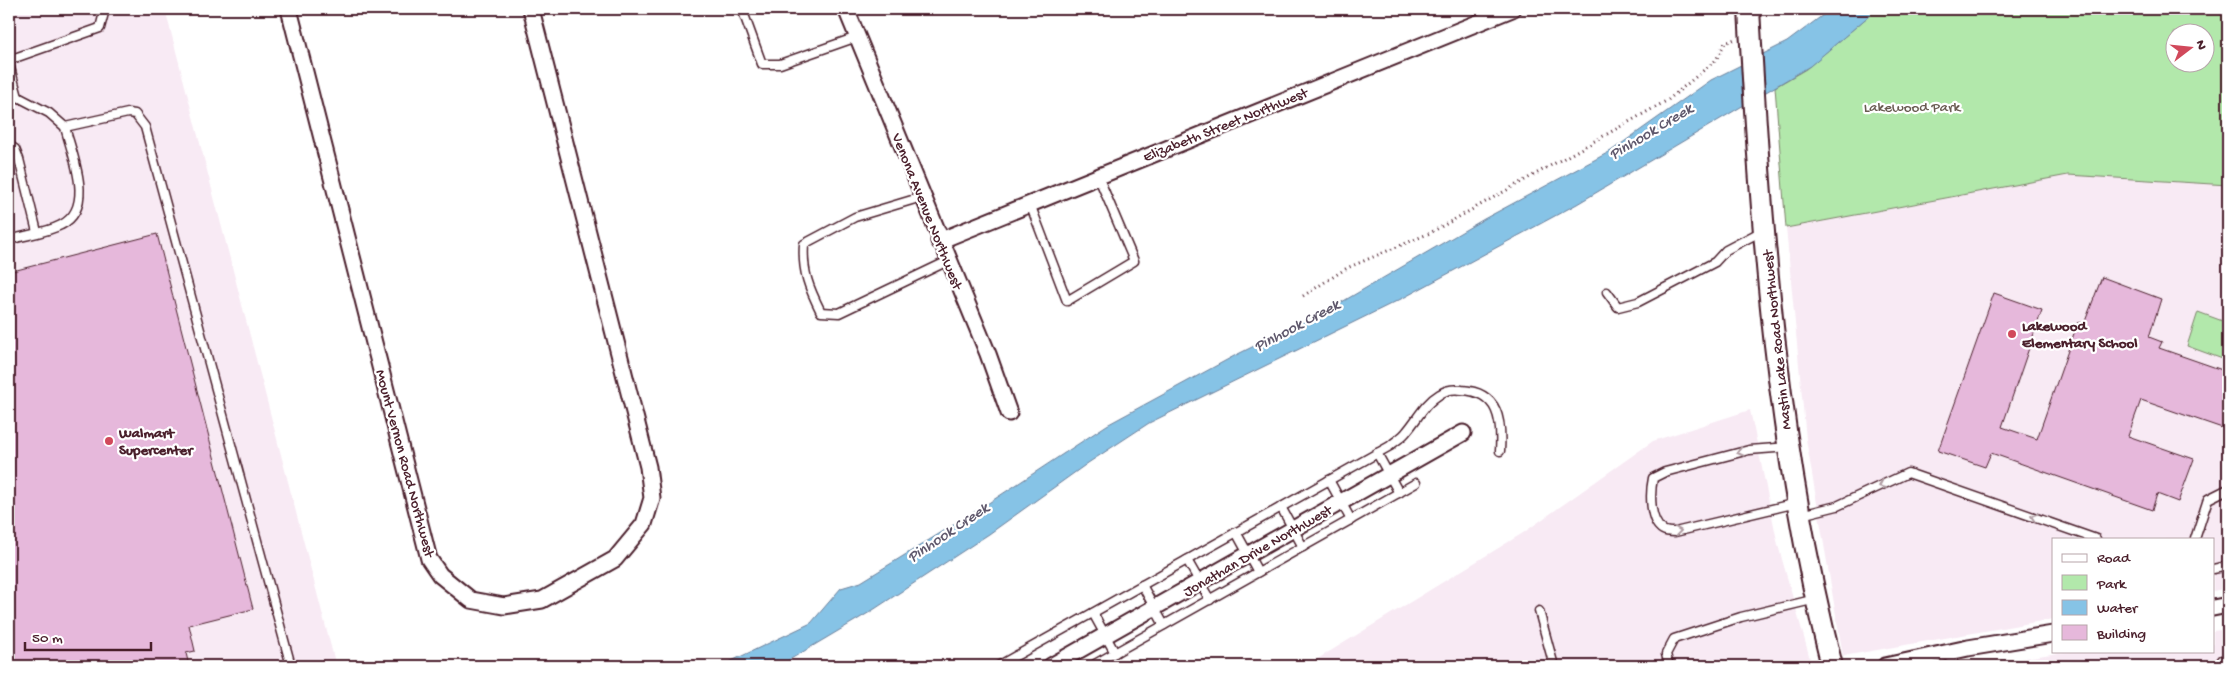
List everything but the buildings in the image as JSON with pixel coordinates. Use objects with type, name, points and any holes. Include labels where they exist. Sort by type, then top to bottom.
[{"type":"street","name":"Mount Vernon Road Northwest","points":[[289,9],[429,558],[440,575],[471,600],[504,606],[542,600],[615,559],[644,524],[652,498],[648,467],[531,9]]},
{"type":"street","name":"Elizabeth Street Northwest","points":[[940,240],[1512,9]]},
{"type":"street","name":"Mastin Lake Road Northwest","points":[[1749,9],[1764,230],[1777,360],[1798,510],[1832,666]]},
{"type":"street","name":"Venona Avenue Northwest","points":[[849,10],[857,37],[988,354],[1009,413]]},
{"type":"street","name":"Jonathan Drive Northwest","points":[[1051,666],[1463,433]]},
{"type":"street","points":[[2214,608],[2228,605]]},
{"type":"street","points":[[1890,666],[1947,653],[2052,634]]},
{"type":"lane","points":[[9,60],[100,28],[105,9]]},
{"type":"lane","points":[[742,9],[762,64],[780,64],[857,37]]},
{"type":"lane","points":[[9,64],[18,97]]},
{"type":"lane","points":[[9,100],[18,97],[49,113],[65,126],[78,178],[79,202],[76,212],[70,220],[59,226],[9,240]]},
{"type":"lane","points":[[65,126],[128,113],[135,114],[145,127],[291,666]]},
{"type":"lane","points":[[9,145],[15,149],[19,158],[37,232]]},
{"type":"lane","points":[[1030,204],[1067,301],[1134,261],[1098,176]]},
{"type":"lane","points":[[922,198],[855,216],[804,244],[803,263],[808,288],[821,312],[839,314],[948,261]]},
{"type":"lane","points":[[1607,292],[1618,307],[1638,302],[1715,262],[1726,250],[1764,230]]},
{"type":"lane","points":[[998,666],[1377,453],[1406,433],[1423,409],[1441,393],[1454,389],[1472,390],[1487,397],[1499,414],[1500,451]]},
{"type":"lane","points":[[1788,447],[1748,450],[1665,472],[1653,478],[1650,496],[1656,522],[1664,531],[1675,532],[1798,510],[1837,506],[1908,473],[2093,538]]},
{"type":"lane","points":[[1377,453],[1399,493]]},
{"type":"lane","points":[[1329,480],[1351,520]]},
{"type":"lane","points":[[1095,664],[1416,483]]},
{"type":"lane","points":[[2195,538],[2208,498],[2228,489]]},
{"type":"lane","points":[[1281,507],[1303,547]]},
{"type":"lane","points":[[1236,532],[1258,572]]},
{"type":"lane","points":[[1187,560],[1210,600]]},
{"type":"lane","points":[[2214,570],[2228,566]]},
{"type":"lane","points":[[1142,585],[1164,625]]},
{"type":"lane","points":[[1669,666],[1666,654],[1674,639],[1741,617],[1816,599]]},
{"type":"lane","points":[[1539,611],[1554,666]]},
{"type":"lane","points":[[1093,613],[1115,653]]},
{"type":"lane","points":[[1947,653],[1956,666]]},
{"type":"lane","points":[[2218,666],[2222,660],[2228,658]]},
{"type":"path","points":[[1303,296],[1347,268],[1430,233],[1668,100],[1716,60],[1725,43],[1751,39]]},
{"type":"shaded area","points":[[9,9],[165,9],[336,666],[9,666]]},
{"type":"shaded area","name":"Lakewood Elementary School","points":[[2068,175],[2228,185],[2228,588],[2214,591],[2214,538],[2052,538],[2052,619],[1843,656],[1806,439],[1786,228]]},
{"type":"shaded area","points":[[1750,410],[1778,545],[1812,666],[1306,666],[1523,533],[1653,441]]},
{"type":"shaded area","points":[[2228,629],[2228,666],[1969,666],[2065,652],[2214,652],[2214,631]]},
{"type":"green space","name":"Lakewood Park","points":[[1877,9],[2228,9],[2228,185],[2068,175],[1786,228],[1775,87],[1806,69]]},
{"type":"green space","points":[[2198,312],[2228,323],[2228,361],[2187,346]]},
{"type":"water","name":"Pinhook Creek","points":[[1831,9],[1877,9],[1810,66],[1577,204],[1405,297],[1149,423],[1088,463],[989,534],[870,612],[779,666],[721,666],[811,623],[841,588],[861,582],[981,508],[1107,425],[1236,355],[1335,306],[1484,219],[1611,151],[1711,80],[1787,42]]},
{"type":"place","name":"Lakewood Elementary School","points":[[2012,334]]},
{"type":"place","name":"Walmart Supercenter","points":[[109,441]]}]
